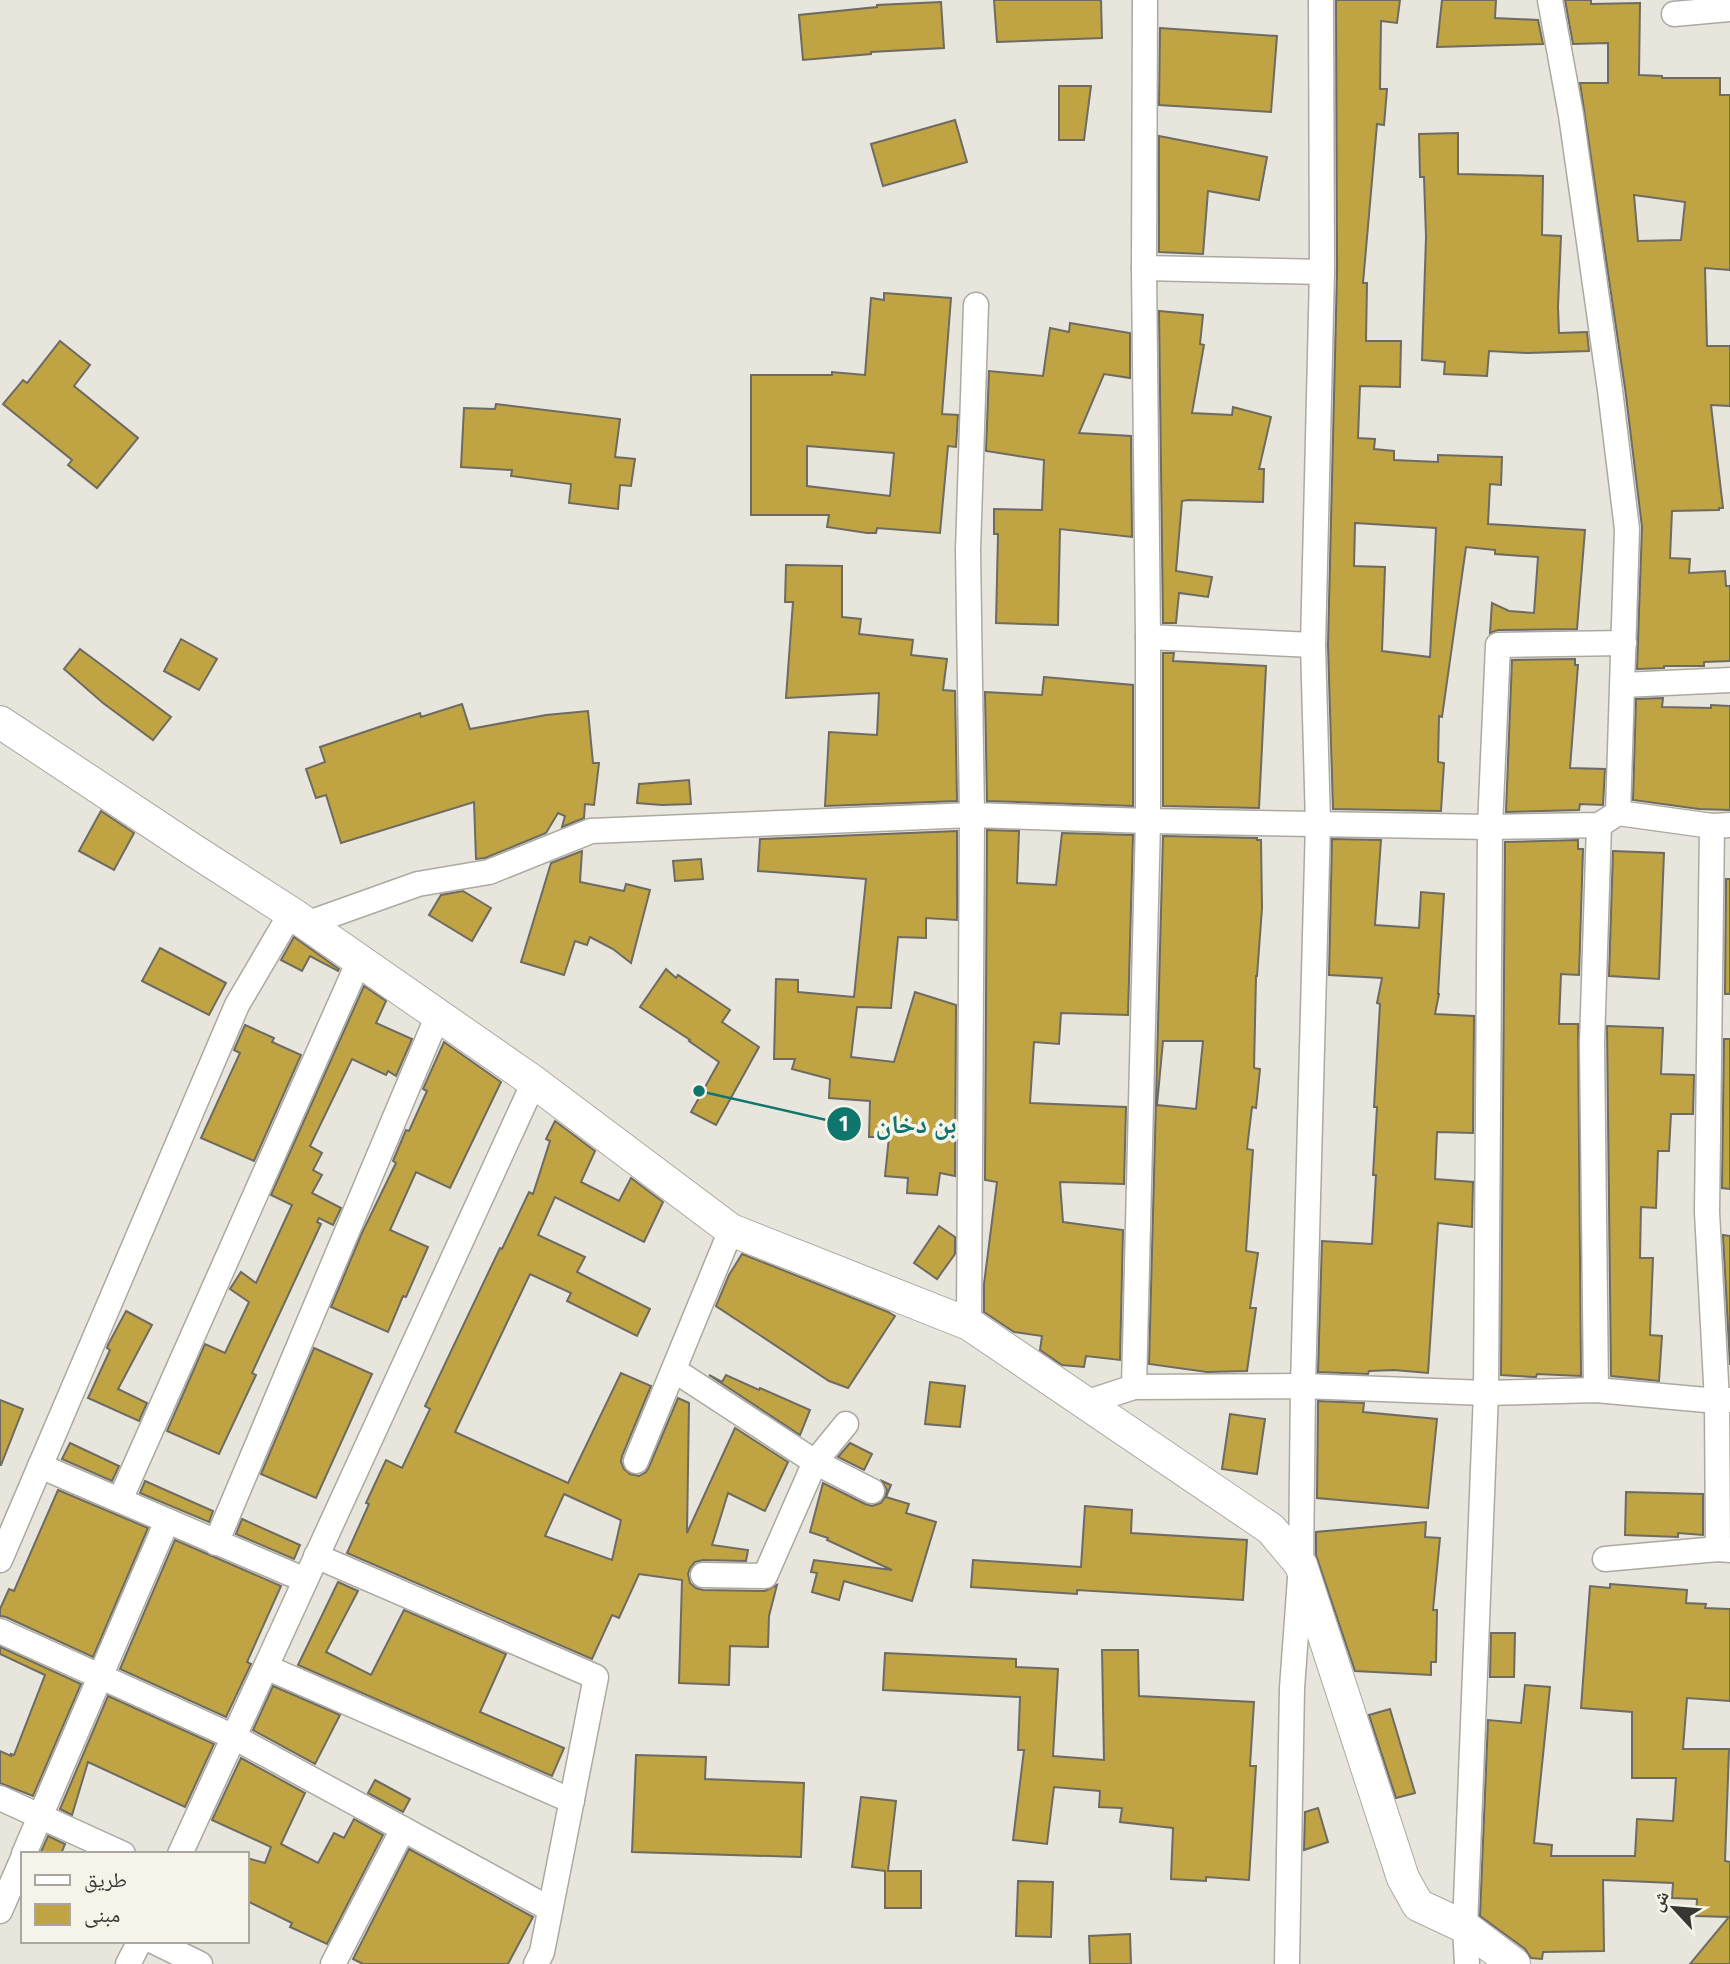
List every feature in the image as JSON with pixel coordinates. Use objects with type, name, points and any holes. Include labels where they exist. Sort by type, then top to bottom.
[{"type":"street","points":[[1134,1387],[1148,821],[1145,0]]},
{"type":"street","points":[[1287,1964],[1292,1688],[1301,1565],[1303,1386],[1318,823],[1312,645],[1322,272],[1321,0]]},
{"type":"street","points":[[1550,0],[1571,115],[1627,529],[1623,685],[1608,819],[1592,1043],[1596,1390]]},
{"type":"street","points":[[1674,14],[1730,9]]},
{"type":"street","points":[[1144,268],[1322,272]]},
{"type":"street","points":[[969,1324],[972,815],[968,550],[976,304]]},
{"type":"street","points":[[1149,637],[1312,645]]},
{"type":"street","points":[[1467,1964],[1465,1927],[1486,1393],[1490,827],[1498,645],[1624,643]]},
{"type":"street","points":[[1623,685],[1730,680]]},
{"type":"street","points":[[0,722],[298,918],[534,1082],[731,1230],[969,1324],[1271,1530],[1301,1565],[1403,1878],[1418,1905],[1465,1927],[1514,1964]]},
{"type":"street","points":[[0,1560],[237,1005],[298,918],[418,884],[489,872],[591,831],[972,815],[1490,827],[1608,819],[1721,826],[1719,1212],[1724,1401],[1724,1549],[1605,1559]]},
{"type":"street","points":[[120,1500],[359,961]]},
{"type":"street","points":[[216,1543],[438,1016]]},
{"type":"street","points":[[181,1852],[534,1082]]},
{"type":"street","points":[[636,1461],[731,1230]]},
{"type":"street","points":[[674,1370],[814,1461],[872,1491]]},
{"type":"street","points":[[1085,1403],[1134,1387],[1303,1386],[1486,1393],[1596,1390],[1724,1401]]},
{"type":"street","points":[[702,1575],[765,1576],[814,1461],[846,1424]]},
{"type":"street","points":[[40,1466],[305,1580]]},
{"type":"street","points":[[26,1852],[167,1521]]},
{"type":"street","points":[[316,1556],[596,1677],[542,1952],[536,1964]]},
{"type":"street","points":[[0,1631],[234,1737],[550,1909]]},
{"type":"street","points":[[266,1667],[572,1801]]},
{"type":"street","points":[[0,1798],[119,1852]]},
{"type":"street","points":[[333,1964],[403,1829]]},
{"type":"street","points":[[0,1911],[21,1863]]},
{"type":"street","points":[[128,1964],[139,1943]]},
{"type":"street","points":[[157,1943],[200,1964]]},
{"type":"building","points":[[994,0],[1101,0],[1102,38],[997,42]]},
{"type":"building","points":[[1336,0],[1400,0],[1397,23],[1381,21],[1380,89],[1387,89],[1384,125],[1377,124],[1363,283],[1367,283],[1366,341],[1401,341],[1400,387],[1360,386],[1358,438],[1375,439],[1374,449],[1394,451],[1394,460],[1438,462],[1438,455],[1502,457],[1501,485],[1490,484],[1488,524],[1585,530],[1577,629],[1498,630],[1490,633],[1492,603],[1509,611],[1534,613],[1538,557],[1495,554],[1495,550],[1466,547],[1442,717],[1439,716],[1438,762],[1444,763],[1441,811],[1333,809],[1328,645],[1337,272]],"holes":[[[1355,523],[1436,528],[1430,657],[1382,651],[1385,567],[1354,566]]]},
{"type":"building","points":[[1442,0],[1496,0],[1495,18],[1538,20],[1543,44],[1437,47]]},
{"type":"building","points":[[1565,0],[1591,0],[1591,4],[1640,3],[1639,75],[1662,78],[1720,78],[1720,95],[1730,95],[1730,270],[1705,268],[1707,346],[1730,346],[1730,406],[1711,405],[1723,508],[1672,511],[1670,558],[1690,559],[1689,573],[1725,571],[1726,586],[1730,586],[1730,661],[1704,662],[1704,666],[1637,669],[1642,527],[1625,388],[1580,83],[1608,83],[1608,43],[1573,44]],"holes":[[[1634,195],[1685,202],[1681,240],[1638,241]]]},
{"type":"building","points":[[941,2],[944,48],[871,52],[803,60],[799,15],[877,5]]},
{"type":"building","points":[[1160,28],[1277,36],[1271,112],[1159,105]]},
{"type":"building","points":[[1059,86],[1091,86],[1084,140],[1059,140]]},
{"type":"building","points":[[955,120],[967,162],[883,186],[871,144]]},
{"type":"building","points":[[1458,133],[1458,174],[1543,176],[1542,235],[1561,236],[1559,333],[1587,332],[1589,351],[1489,351],[1487,376],[1444,374],[1445,362],[1422,360],[1426,237],[1419,134]]},
{"type":"building","points":[[1159,136],[1267,157],[1259,200],[1208,191],[1203,254],[1159,252]]},
{"type":"building","points":[[884,293],[951,298],[942,414],[958,415],[956,447],[948,446],[940,533],[877,528],[876,533],[867,533],[827,527],[829,515],[751,515],[751,375],[832,375],[832,372],[865,375],[871,298],[884,300]],"holes":[[[807,446],[894,453],[890,496],[807,486]]]},
{"type":"building","points":[[1159,311],[1203,315],[1200,344],[1204,345],[1192,413],[1232,415],[1233,407],[1271,417],[1259,469],[1264,469],[1263,502],[1182,501],[1176,571],[1212,577],[1208,597],[1179,593],[1176,623],[1163,623]]},
{"type":"building","points":[[1070,323],[1130,333],[1130,378],[1104,374],[1079,433],[1131,436],[1132,537],[1060,529],[1058,625],[996,623],[998,534],[994,534],[994,509],[1042,510],[1044,460],[986,451],[989,371],[1043,376],[1050,328],[1069,332]]},
{"type":"building","points":[[60,341],[90,365],[74,386],[138,438],[97,488],[68,465],[72,460],[3,404],[23,380],[27,383]]},
{"type":"building","points":[[496,404],[620,419],[615,457],[635,459],[631,486],[620,485],[618,509],[569,503],[571,484],[511,476],[512,470],[461,467],[464,408],[495,409]]},
{"type":"building","points":[[786,565],[842,566],[842,617],[861,619],[859,634],[913,640],[911,655],[947,659],[943,690],[955,691],[957,801],[825,806],[829,732],[877,735],[879,693],[786,698],[793,602],[785,602]]},
{"type":"building","points":[[181,639],[217,659],[199,690],[164,671]]},
{"type":"building","points":[[80,649],[171,717],[153,740],[103,703],[64,669]]},
{"type":"building","points":[[1163,653],[1174,653],[1173,661],[1266,666],[1259,808],[1163,806]]},
{"type":"building","points":[[1575,659],[1575,665],[1578,665],[1570,768],[1605,769],[1603,805],[1580,804],[1579,810],[1506,812],[1512,660]]},
{"type":"building","points":[[1044,677],[1133,685],[1133,806],[987,801],[985,692],[1042,695]]},
{"type":"building","points":[[1663,698],[1662,707],[1730,706],[1730,810],[1699,809],[1633,800],[1636,699]]},
{"type":"building","points":[[462,704],[470,729],[546,715],[588,711],[593,763],[599,763],[594,805],[585,804],[584,818],[562,827],[565,816],[558,813],[546,833],[485,858],[476,859],[474,802],[341,843],[326,795],[316,798],[306,769],[325,762],[320,747],[420,713],[421,717]]},
{"type":"building","points":[[689,780],[691,804],[637,803],[639,784]]},
{"type":"building","points":[[101,811],[134,833],[114,870],[79,851]]},
{"type":"building","points":[[987,830],[1019,831],[1017,883],[1056,885],[1062,833],[1133,835],[1128,1015],[1061,1013],[1059,1044],[1034,1042],[1030,1103],[1126,1107],[1124,1184],[1060,1182],[1063,1222],[1123,1230],[1120,1360],[1086,1356],[1084,1367],[1062,1365],[1040,1350],[1042,1336],[1014,1332],[984,1312],[984,1284],[997,1182],[985,1180]]},
{"type":"building","points":[[957,831],[957,920],[926,918],[926,938],[898,937],[891,1008],[857,1007],[851,1057],[894,1062],[915,992],[956,1005],[955,1176],[940,1173],[937,1195],[907,1193],[908,1178],[885,1176],[889,1137],[869,1137],[870,1101],[829,1098],[830,1079],[792,1069],[795,1059],[774,1059],[776,979],[798,980],[798,992],[854,997],[866,879],[758,871],[760,839]]},
{"type":"building","points":[[1163,836],[1257,838],[1261,840],[1262,908],[1256,976],[1254,1068],[1260,1069],[1256,1108],[1252,1107],[1247,1149],[1253,1150],[1246,1251],[1258,1253],[1250,1308],[1256,1308],[1247,1371],[1207,1372],[1149,1364]],"holes":[[[1163,1041],[1203,1041],[1196,1109],[1157,1105]]]},
{"type":"building","points":[[1332,839],[1381,840],[1375,925],[1419,928],[1421,892],[1444,894],[1439,994],[1435,1014],[1474,1016],[1473,1133],[1437,1132],[1435,1179],[1473,1182],[1472,1227],[1438,1223],[1428,1373],[1394,1370],[1369,1371],[1368,1374],[1318,1372],[1322,1241],[1372,1244],[1377,1107],[1374,1107],[1380,1004],[1377,1003],[1382,978],[1329,975]]},
{"type":"building","points":[[1578,840],[1578,849],[1583,849],[1579,975],[1561,974],[1559,1024],[1578,1024],[1581,1376],[1501,1375],[1505,842]]},
{"type":"building","points":[[582,851],[580,882],[624,891],[626,884],[650,890],[631,963],[613,949],[590,937],[587,945],[575,941],[564,975],[521,962],[551,863]]},
{"type":"building","points":[[1613,851],[1664,853],[1659,979],[1609,976]]},
{"type":"building","points":[[701,859],[703,879],[675,881],[673,861]]},
{"type":"building","points":[[1726,879],[1730,879],[1730,994],[1725,994]]},
{"type":"building","points":[[463,891],[491,908],[472,941],[429,915],[441,895]]},
{"type":"building","points":[[294,937],[339,969],[338,971],[310,956],[302,971],[281,960]]},
{"type":"building","points":[[160,948],[226,983],[209,1015],[142,981]]},
{"type":"building","points":[[666,969],[676,978],[678,975],[730,1010],[722,1022],[759,1047],[716,1125],[691,1112],[719,1062],[640,1007]]},
{"type":"building","points":[[364,986],[386,1001],[376,1023],[412,1039],[396,1076],[388,1071],[386,1075],[352,1059],[310,1146],[322,1153],[313,1170],[322,1175],[312,1193],[341,1208],[333,1225],[319,1218],[317,1222],[321,1224],[252,1373],[256,1375],[219,1454],[167,1431],[205,1344],[225,1353],[249,1302],[230,1289],[241,1272],[256,1283],[292,1205],[271,1195]]},
{"type":"building","points":[[245,1025],[274,1038],[272,1042],[301,1055],[254,1161],[201,1138],[240,1053],[234,1050]]},
{"type":"building","points":[[1607,1026],[1663,1028],[1661,1074],[1694,1075],[1693,1114],[1671,1114],[1669,1151],[1658,1151],[1656,1208],[1641,1207],[1640,1258],[1653,1258],[1650,1335],[1662,1336],[1659,1381],[1611,1376]]},
{"type":"building","points":[[1724,1039],[1730,1039],[1730,1189],[1722,1188]]},
{"type":"building","points":[[444,1042],[501,1082],[450,1188],[416,1172],[390,1230],[428,1247],[388,1332],[331,1307],[361,1235],[396,1163],[393,1161],[406,1130],[409,1131],[427,1091],[423,1089]]},
{"type":"building","points":[[555,1121],[595,1151],[581,1182],[619,1201],[631,1178],[663,1202],[644,1242],[555,1197],[538,1235],[585,1257],[577,1272],[650,1309],[637,1336],[567,1301],[571,1293],[530,1274],[455,1432],[568,1483],[621,1373],[651,1386],[621,1462],[630,1474],[639,1476],[646,1472],[678,1398],[689,1403],[687,1533],[735,1428],[788,1462],[765,1511],[728,1493],[712,1545],[748,1550],[746,1561],[703,1560],[695,1562],[688,1574],[690,1583],[703,1590],[765,1591],[777,1585],[769,1616],[768,1647],[730,1646],[729,1685],[679,1683],[682,1580],[639,1574],[619,1618],[612,1615],[592,1659],[347,1553],[386,1460],[402,1468],[430,1409],[425,1406],[500,1248],[502,1249],[529,1192],[533,1194],[550,1141],[546,1139]],"holes":[[[564,1494],[621,1520],[612,1560],[545,1536]]]},
{"type":"building","points":[[939,1226],[955,1237],[955,1254],[937,1279],[914,1263]]},
{"type":"building","points":[[1723,1235],[1730,1236],[1730,1365]]},
{"type":"building","points":[[742,1254],[895,1316],[848,1388],[829,1381],[716,1306],[729,1275]]},
{"type":"building","points":[[126,1311],[152,1325],[118,1389],[147,1403],[139,1421],[88,1398],[110,1350],[108,1345]]},
{"type":"building","points":[[314,1348],[372,1374],[316,1498],[261,1474]]},
{"type":"building","points":[[709,1375],[722,1382],[726,1375],[810,1410],[800,1435]]},
{"type":"building","points":[[930,1382],[965,1386],[960,1427],[925,1424]]},
{"type":"building","points":[[0,1400],[23,1409],[1,1465],[0,1465]]},
{"type":"building","points":[[1318,1401],[1364,1403],[1363,1412],[1437,1419],[1428,1508],[1317,1498]]},
{"type":"building","points":[[1230,1414],[1265,1419],[1257,1474],[1222,1469]]},
{"type":"building","points":[[70,1443],[119,1466],[112,1481],[62,1459]]},
{"type":"building","points":[[850,1443],[872,1454],[864,1470],[838,1457]]},
{"type":"building","points":[[145,1481],[213,1511],[209,1522],[140,1493]]},
{"type":"building","points":[[882,1481],[891,1485],[886,1497],[909,1504],[906,1513],[936,1522],[912,1601],[844,1581],[839,1600],[812,1592],[817,1573],[811,1572],[814,1560],[892,1570],[827,1540],[828,1538],[810,1532],[823,1483],[872,1506],[881,1503],[885,1497],[887,1490]]},
{"type":"building","points":[[58,1490],[148,1528],[93,1657],[0,1616],[0,1609],[9,1589],[14,1591]]},
{"type":"building","points":[[1626,1492],[1703,1494],[1703,1535],[1625,1535]]},
{"type":"building","points":[[1085,1506],[1132,1510],[1131,1533],[1247,1540],[1243,1600],[971,1587],[973,1560],[1081,1567]]},
{"type":"building","points":[[242,1519],[300,1545],[294,1559],[236,1534]]},
{"type":"building","points":[[1426,1522],[1425,1537],[1440,1538],[1433,1610],[1437,1610],[1436,1662],[1431,1662],[1431,1675],[1355,1671],[1316,1555],[1316,1532]]},
{"type":"building","points":[[175,1540],[281,1586],[247,1662],[251,1664],[226,1717],[120,1669]]},
{"type":"building","points":[[338,1582],[358,1591],[326,1652],[371,1675],[404,1610],[506,1654],[480,1712],[564,1748],[552,1776],[298,1665]]},
{"type":"building","points":[[1610,1584],[1687,1590],[1686,1603],[1706,1604],[1705,1608],[1730,1609],[1730,1701],[1687,1698],[1683,1749],[1729,1749],[1725,1861],[1730,1862],[1730,1964],[1690,1964],[1729,1917],[1696,1916],[1697,1899],[1672,1898],[1673,1883],[1603,1880],[1604,1951],[1543,1952],[1542,1959],[1531,1958],[1525,1949],[1480,1916],[1488,1720],[1521,1723],[1525,1685],[1550,1687],[1534,1843],[1552,1845],[1551,1856],[1635,1856],[1637,1819],[1673,1821],[1676,1778],[1632,1778],[1632,1712],[1581,1708],[1590,1586],[1610,1588]]},
{"type":"building","points":[[1491,1633],[1515,1633],[1514,1677],[1490,1677]]},
{"type":"building","points":[[0,1647],[81,1684],[33,1796],[0,1783],[0,1751],[14,1755],[45,1675],[0,1654]]},
{"type":"building","points":[[1102,1650],[1138,1650],[1139,1696],[1254,1702],[1250,1766],[1256,1766],[1249,1880],[1206,1877],[1206,1881],[1171,1879],[1173,1828],[1120,1822],[1122,1808],[1099,1807],[1100,1791],[1054,1787],[1047,1844],[1013,1840],[1024,1750],[1018,1750],[1020,1697],[883,1690],[885,1653],[1016,1659],[1016,1667],[1058,1669],[1053,1756],[1104,1760]]},
{"type":"building","points":[[273,1686],[340,1715],[315,1764],[253,1730]]},
{"type":"building","points":[[108,1696],[214,1744],[185,1807],[88,1762],[72,1815],[60,1809]]},
{"type":"building","points":[[1390,1709],[1415,1793],[1396,1798],[1369,1715]]},
{"type":"building","points":[[636,1755],[706,1757],[705,1779],[804,1783],[801,1857],[632,1852]]},
{"type":"building","points":[[241,1758],[305,1793],[281,1844],[318,1863],[334,1833],[344,1838],[354,1819],[383,1835],[327,1944],[290,1927],[292,1923],[248,1901],[248,1858],[265,1863],[271,1847],[212,1820]]},
{"type":"building","points":[[375,1780],[410,1799],[403,1812],[368,1793]]},
{"type":"building","points":[[861,1797],[896,1801],[888,1871],[921,1871],[921,1908],[885,1908],[885,1871],[852,1867]]},
{"type":"building","points":[[1318,1808],[1328,1842],[1304,1850],[1305,1812]]},
{"type":"building","points":[[48,1836],[65,1844],[62,1852],[41,1852]]},
{"type":"building","points":[[409,1849],[533,1917],[508,1964],[363,1964],[353,1959]]},
{"type":"building","points":[[1018,1881],[1053,1882],[1051,1937],[1016,1936]]},
{"type":"building","points":[[1130,1934],[1131,1964],[1090,1964],[1089,1936]]},
{"type":"place","name":"بن دخان","points":[[699,1091]]}]
